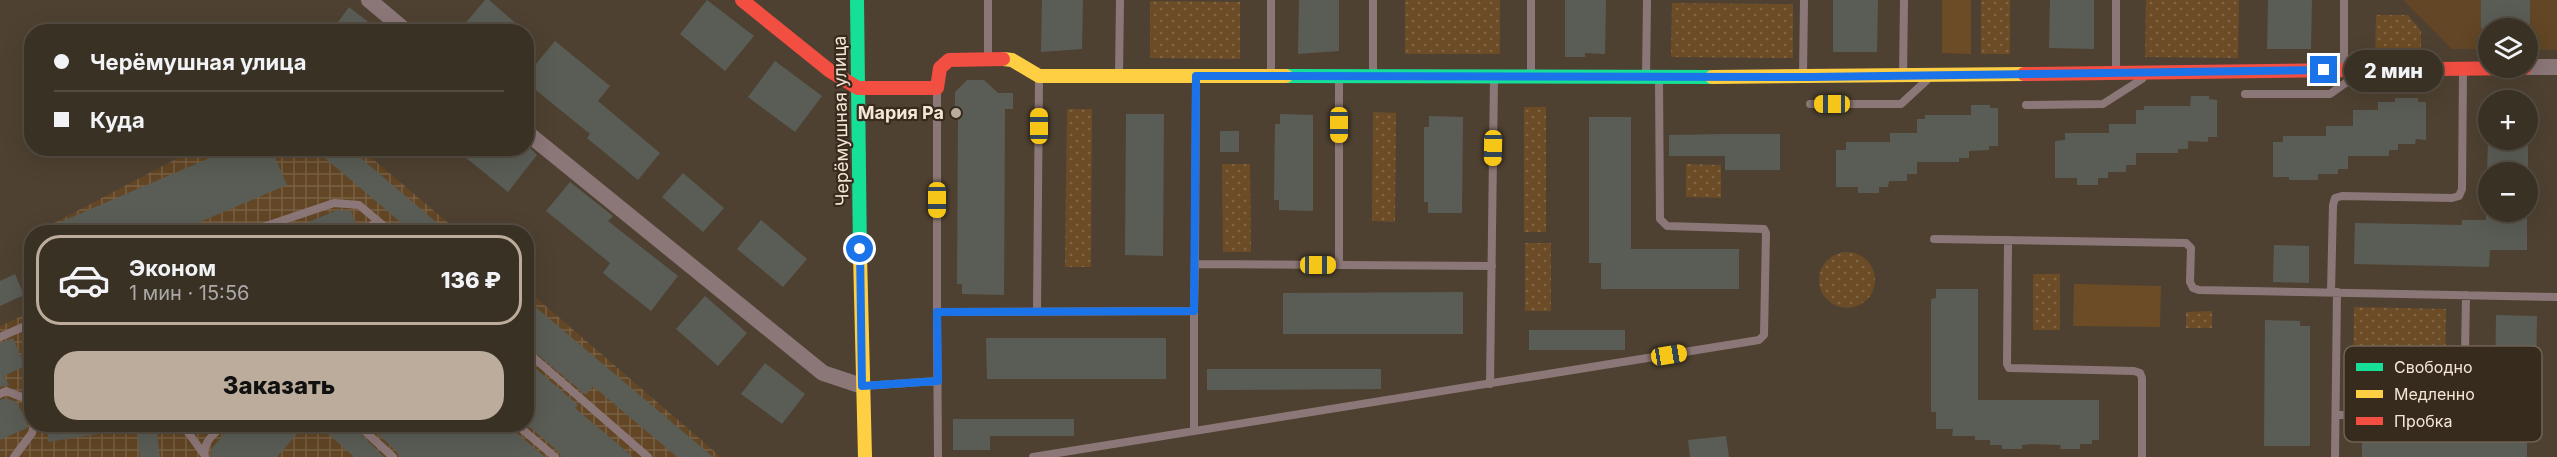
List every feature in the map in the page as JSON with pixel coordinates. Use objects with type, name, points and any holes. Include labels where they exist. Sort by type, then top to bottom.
[{"type":"street","points":[[369,0],[398,24]]},
{"type":"street","points":[[742,0],[830,71],[858,88],[937,88],[937,74],[943,62],[988,59],[1012,60],[1040,76],[1803,77],[2478,68]]},
{"type":"street","name":"Черёмушная улица","points":[[857,0],[865,457]]},
{"type":"street","points":[[2538,68],[2557,67]]},
{"type":"street","points":[[534,138],[823,373],[862,386]]},
{"type":"lane","points":[[988,0],[988,59]]},
{"type":"lane","points":[[1119,76],[1120,0]]},
{"type":"lane","points":[[1271,0],[1271,76]]},
{"type":"lane","points":[[1373,0],[1373,76]]},
{"type":"lane","points":[[1530,0],[1531,76]]},
{"type":"lane","points":[[1803,77],[1804,0]]},
{"type":"lane","points":[[1903,75],[1904,0]]},
{"type":"lane","points":[[2116,0],[2116,73]]},
{"type":"lane","points":[[2344,0],[2344,70]]},
{"type":"lane","points":[[1033,457],[1762,338],[1766,233],[1764,229],[1667,226],[1660,219],[1647,1]]},
{"type":"lane","points":[[2335,457],[2332,205],[2335,198],[2342,196],[2452,198],[2459,196],[2462,189],[2463,68]]},
{"type":"lane","points":[[2245,94],[2330,94],[2364,70]]},
{"type":"lane","points":[[2026,105],[2103,104],[2152,72]]},
{"type":"lane","points":[[1810,104],[1901,104],[1931,75]]},
{"type":"lane","points":[[1037,311],[1040,76]]},
{"type":"lane","points":[[1194,431],[1196,76]]},
{"type":"lane","points":[[1339,76],[1339,265]]},
{"type":"lane","points":[[1490,384],[1494,76]]},
{"type":"lane","points":[[937,88],[938,457]]},
{"type":"lane","points":[[269,225],[334,203],[359,205],[383,225]]},
{"type":"lane","points":[[372,225],[377,220]]},
{"type":"lane","points":[[1934,239],[2186,243],[2191,248],[2190,282],[2193,288],[2199,290],[2557,297]]},
{"type":"lane","points":[[2008,240],[2007,364],[2009,368],[2140,373],[2142,378],[2142,457]]},
{"type":"lane","points":[[1195,264],[1492,266]]},
{"type":"lane","points":[[2465,346],[2466,295]]},
{"type":"lane","points":[[937,312],[1194,311]]},
{"type":"lane","points":[[0,337],[24,327]]},
{"type":"lane","points":[[534,358],[648,457]]},
{"type":"lane","points":[[862,386],[938,381]]},
{"type":"lane","points":[[0,394],[6,391],[24,398]]},
{"type":"lane","points":[[2336,415],[2344,415]]},
{"type":"lane","points":[[14,457],[32,432]]},
{"type":"lane","points":[[188,432],[204,455]]},
{"type":"lane","points":[[204,455],[207,440],[216,432]]},
{"type":"lane","points":[[366,432],[393,457]]},
{"type":"lane","points":[[525,432],[555,457]]},
{"type":"shaded area","points":[[1405,0],[1500,0],[1500,54],[1405,54]]},
{"type":"shaded area","points":[[1942,0],[1971,0],[1971,54],[1942,53]]},
{"type":"shaded area","points":[[1981,0],[2010,0],[2010,54],[1981,54]]},
{"type":"shaded area","points":[[2146,0],[2239,0],[2238,58],[2145,57]]},
{"type":"shaded area","points":[[2403,0],[2557,0],[2557,50],[2538,49],[2538,18],[2478,18],[2478,49],[2452,49]]},
{"type":"shaded area","points":[[1150,1],[1240,2],[1240,59],[1150,58]]},
{"type":"shaded area","points":[[1672,3],[1793,4],[1793,58],[1671,57]]},
{"type":"shaded area","points":[[2376,15],[2408,15],[2421,31],[2421,61],[2375,61]]},
{"type":"shaded area","points":[[1524,107],[1546,107],[1546,232],[1524,232]]},
{"type":"shaded area","points":[[1067,109],[1092,109],[1091,267],[1065,267]]},
{"type":"shaded area","points":[[1373,112],[1396,113],[1395,222],[1372,221]]},
{"type":"shaded area","points":[[182,156],[369,156],[451,225],[50,225]]},
{"type":"shaded area","points":[[1222,164],[1250,164],[1251,252],[1223,252]]},
{"type":"shaded area","points":[[1686,164],[1721,165],[1721,198],[1686,197]]},
{"type":"shaded area","points":[[1525,243],[1551,243],[1551,311],[1525,311]]},
{"type":"shaded area","points":[[1847,252],[1858,254],[1867,260],[1873,269],[1875,280],[1873,291],[1867,300],[1858,306],[1847,308],[1836,306],[1827,300],[1821,291],[1819,280],[1821,269],[1827,260],[1836,254]]},
{"type":"shaded area","points":[[2033,274],[2060,274],[2060,330],[2033,330]]},
{"type":"shaded area","points":[[2074,284],[2161,286],[2160,327],[2073,326]]},
{"type":"shaded area","points":[[534,296],[721,457],[0,457],[0,326],[24,315],[24,432],[534,432]]},
{"type":"shaded area","points":[[2354,307],[2446,309],[2446,346],[2354,346]]},
{"type":"shaded area","points":[[2212,311],[2212,328],[2186,328],[2186,312]]},
{"type":"building","points":[[485,0],[489,0],[517,24],[465,24]]},
{"type":"building","points":[[707,0],[754,36],[725,71],[680,34]]},
{"type":"building","points":[[1042,0],[1083,0],[1082,49],[1041,52]]},
{"type":"building","points":[[1299,0],[1339,0],[1339,51],[1298,54]]},
{"type":"building","points":[[1565,0],[1606,0],[1605,54],[1585,53],[1585,57],[1565,57]]},
{"type":"building","points":[[1833,0],[1878,0],[1877,52],[1833,52]]},
{"type":"building","points":[[2050,0],[2094,0],[2094,49],[2049,48]]},
{"type":"building","points":[[2268,0],[2312,0],[2311,49],[2267,49]]},
{"type":"building","points":[[2481,0],[2530,0],[2530,18],[2481,18]]},
{"type":"building","points":[[349,7],[371,24],[337,24]]},
{"type":"building","points":[[555,41],[610,86],[598,101],[660,153],[638,180],[587,138],[590,134],[534,88],[534,66]]},
{"type":"building","points":[[775,61],[822,96],[795,132],[748,97]]},
{"type":"building","points":[[967,80],[984,80],[998,93],[1013,93],[1013,109],[1005,109],[1004,295],[962,294],[962,284],[957,284],[958,114],[955,113],[955,92]]},
{"type":"building","points":[[2191,96],[2209,96],[2209,99],[2217,100],[2217,137],[2208,137],[2208,142],[2188,141],[2188,149],[2178,149],[2178,153],[2136,153],[2136,165],[2126,165],[2126,172],[2108,172],[2108,178],[2098,178],[2098,185],[2077,185],[2077,178],[2055,178],[2055,141],[2065,140],[2065,133],[2109,133],[2109,124],[2136,124],[2136,110],[2144,110],[2144,106],[2190,106]]},
{"type":"building","points":[[2395,98],[2418,98],[2418,102],[2426,102],[2426,140],[2416,139],[2415,144],[2398,144],[2398,150],[2389,150],[2389,156],[2348,156],[2348,169],[2338,169],[2338,174],[2318,174],[2318,180],[2289,180],[2289,177],[2273,177],[2273,142],[2283,142],[2283,136],[2326,136],[2326,126],[2353,126],[2353,110],[2378,110],[2378,102],[2395,102]]},
{"type":"building","points":[[1971,105],[1990,105],[1990,108],[1998,108],[1998,146],[1989,146],[1989,150],[1969,151],[1969,158],[1959,158],[1959,162],[1917,162],[1917,174],[1907,174],[1907,181],[1889,181],[1888,187],[1879,187],[1879,193],[1858,193],[1858,187],[1836,187],[1836,150],[1846,150],[1846,142],[1890,142],[1890,133],[1917,133],[1917,119],[1925,119],[1925,115],[1971,115]]},
{"type":"building","points":[[1126,114],[1164,114],[1163,256],[1125,255]]},
{"type":"building","points":[[1280,114],[1313,115],[1313,211],[1279,210],[1279,200],[1274,200],[1275,124],[1280,124]]},
{"type":"building","points":[[1429,116],[1463,117],[1462,213],[1428,213],[1428,202],[1424,202],[1424,127],[1429,127]]},
{"type":"building","points":[[1589,117],[1631,117],[1631,249],[1739,249],[1739,289],[1601,289],[1601,263],[1589,263]]},
{"type":"building","points":[[1220,131],[1239,131],[1239,152],[1220,152]]},
{"type":"building","points":[[1780,134],[1780,170],[1725,170],[1725,156],[1669,156],[1669,135]]},
{"type":"building","points":[[2488,150],[2528,150],[2528,162],[2487,162]]},
{"type":"building","points":[[534,152],[537,155],[508,192],[464,156],[534,156]]},
{"type":"building","points":[[214,156],[274,156],[287,185],[193,225],[53,225]]},
{"type":"building","points":[[322,156],[358,156],[440,225],[404,225]]},
{"type":"building","points":[[683,173],[724,208],[703,232],[662,197]]},
{"type":"building","points":[[570,182],[613,216],[608,221],[678,276],[651,311],[603,273],[610,263],[546,211]]},
{"type":"building","points":[[338,210],[351,211],[357,225],[301,225]]},
{"type":"building","points":[[761,220],[807,259],[783,287],[737,249]]},
{"type":"building","points":[[2462,220],[2527,222],[2527,250],[2490,250],[2489,267],[2354,264],[2355,223],[2462,225]]},
{"type":"building","points":[[2274,245],[2309,246],[2309,283],[2273,282]]},
{"type":"building","points":[[15,274],[24,295],[0,306],[0,281]]},
{"type":"building","points":[[1936,289],[1978,289],[1978,400],[2099,400],[2099,440],[2092,440],[2092,444],[2080,444],[2080,449],[2060,449],[2061,445],[2032,444],[2022,445],[2022,449],[2002,449],[2002,445],[1990,445],[1990,440],[1975,440],[1975,436],[1952,436],[1953,429],[1936,429],[1936,412],[1931,412],[1931,299],[1936,298]]},
{"type":"building","points":[[1463,292],[1463,334],[1283,334],[1283,293]]},
{"type":"building","points":[[705,296],[747,333],[718,366],[676,329]]},
{"type":"building","points":[[534,306],[713,457],[677,457],[593,386],[586,395],[534,352]]},
{"type":"building","points":[[2496,315],[2537,316],[2536,346],[2495,346]]},
{"type":"building","points":[[2265,320],[2300,321],[2300,326],[2310,326],[2310,446],[2264,446]]},
{"type":"building","points":[[1529,330],[1625,330],[1625,350],[1529,350]]},
{"type":"building","points":[[13,338],[24,366],[4,376],[9,385],[0,387],[0,343]]},
{"type":"building","points":[[986,338],[1166,338],[1166,379],[987,379]]},
{"type":"building","points":[[765,363],[805,394],[782,424],[741,394]]},
{"type":"building","points":[[534,367],[578,405],[575,408],[633,457],[561,457],[559,452],[534,431]]},
{"type":"building","points":[[1207,369],[1381,369],[1381,389],[1207,390]]},
{"type":"building","points":[[6,398],[17,402],[24,417],[24,429],[0,440],[0,400]]},
{"type":"building","points":[[953,419],[1074,419],[1074,436],[990,436],[990,450],[953,450]]},
{"type":"building","points":[[48,432],[103,432],[103,433],[48,442]]},
{"type":"building","points":[[137,432],[157,432],[160,457],[140,457]]},
{"type":"building","points":[[226,432],[299,432],[277,457],[211,457],[212,448]]},
{"type":"building","points":[[326,432],[359,432],[384,457],[354,457]]},
{"type":"building","points":[[376,432],[516,432],[545,457],[399,457],[397,452]]},
{"type":"building","points":[[1726,436],[1729,457],[1690,457],[1688,440]]},
{"type":"building","points":[[2362,442],[2527,442],[2527,457],[2362,457]]},
{"type":"traffic: fast","points":[[857,0],[860,255]]},
{"type":"traffic: fast","points":[[1286,76],[1712,77]]},
{"type":"traffic: slow","points":[[1003,59],[1012,60],[1039,76],[1286,76]]},
{"type":"traffic: slow","points":[[1712,77],[2024,74]]},
{"type":"traffic: slow","points":[[860,255],[865,457]]},
{"type":"traffic: jam","points":[[742,0],[830,71],[858,88],[937,88],[940,68],[949,60],[1003,59]]},
{"type":"traffic: jam","points":[[2024,74],[2478,69]]},
{"type":"place","name":"Мария Ра","points":[[956,113]]},
{"type":"route","points":[[860,249],[862,386],[938,381],[937,312],[1194,311],[1196,76],[1811,77],[2324,70]]}]
